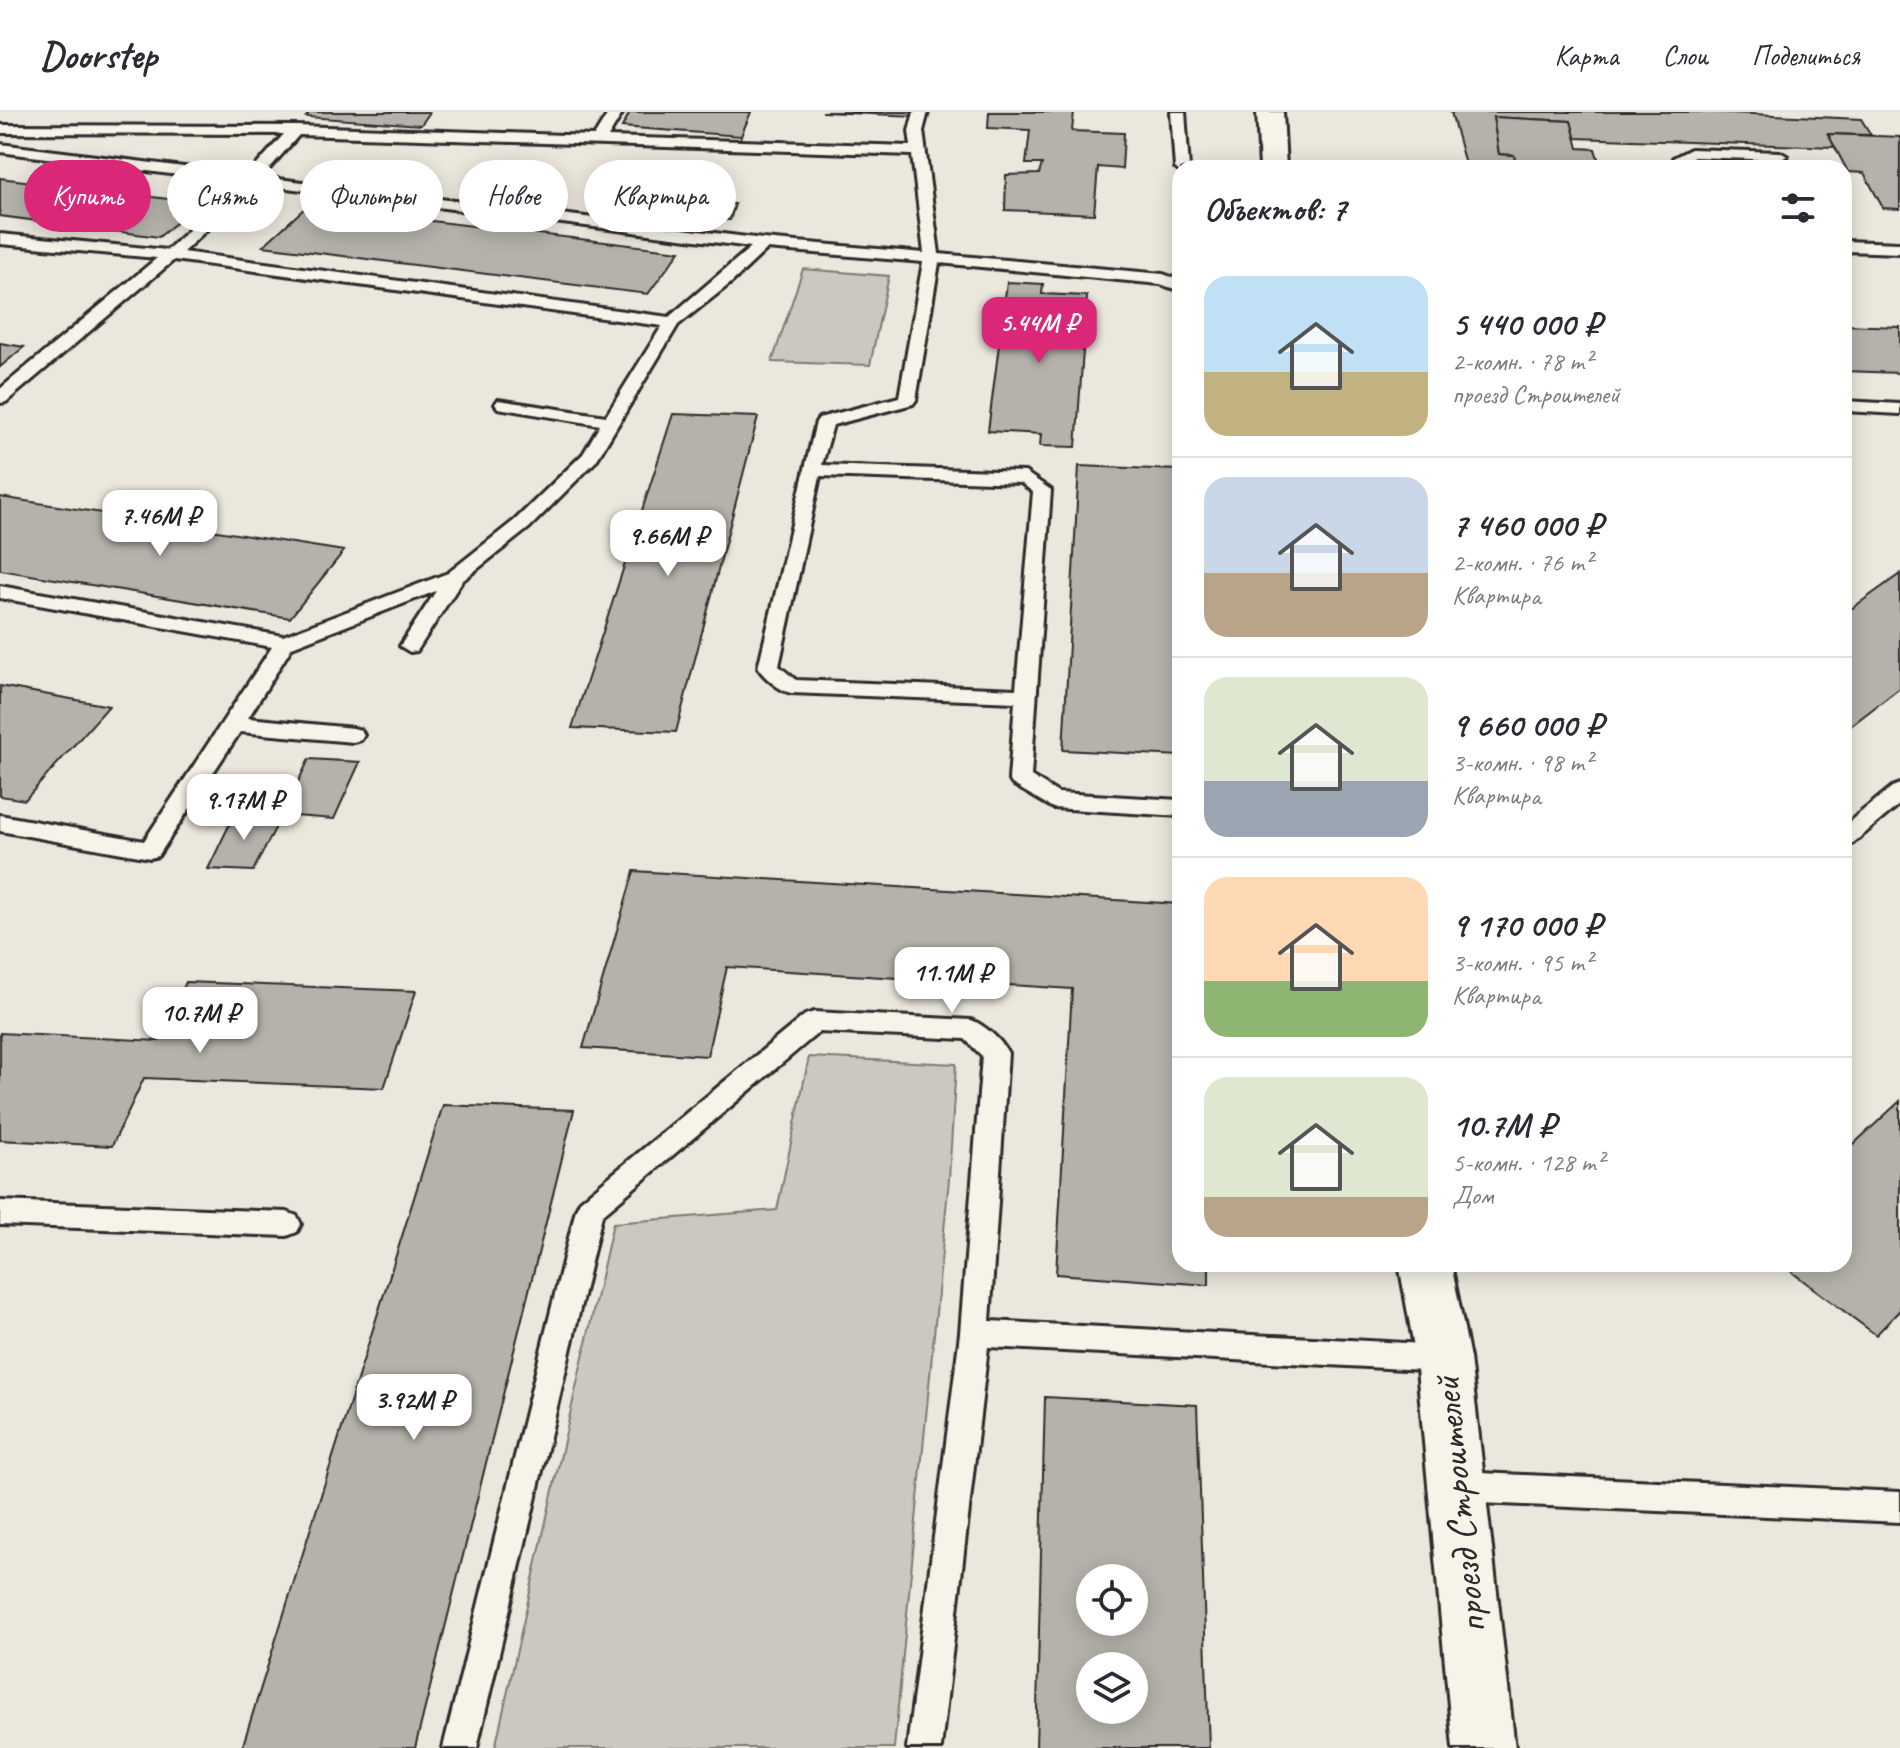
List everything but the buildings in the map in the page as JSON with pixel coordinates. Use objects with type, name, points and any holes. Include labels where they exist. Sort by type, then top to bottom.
[{"type":"street","points":[[1270,112],[1273,160]]},
{"type":"street","name":"проезд Строителей","points":[[1427,1272],[1443,1358],[1484,1748]]},
{"type":"lane","points":[[278,130],[294,112]]},
{"type":"lane","points":[[599,140],[616,112]]},
{"type":"lane","points":[[921,112],[916,131],[932,258],[907,400],[825,422],[768,668],[791,686],[1025,696]]},
{"type":"lane","points":[[1178,112],[1181,160]]},
{"type":"lane","points":[[0,129],[296,130],[919,151]]},
{"type":"lane","points":[[269,160],[296,130]]},
{"type":"lane","points":[[0,148],[167,169]]},
{"type":"lane","points":[[1680,160],[1691,153],[1780,156]]},
{"type":"lane","points":[[284,183],[763,244],[1163,279],[1172,283]]},
{"type":"lane","points":[[0,398],[196,232]]},
{"type":"lane","points":[[0,239],[171,255],[672,322]]},
{"type":"lane","points":[[0,592],[285,643],[455,577],[522,524],[590,457],[672,322],[725,280],[763,244]]},
{"type":"lane","points":[[1852,246],[1900,248]]},
{"type":"lane","points":[[504,404],[611,422]]},
{"type":"lane","points":[[1852,406],[1900,409]]},
{"type":"lane","points":[[812,470],[1025,478],[1042,490],[1020,779],[1053,800],[1172,807]]},
{"type":"lane","points":[[410,646],[455,577]]},
{"type":"lane","points":[[0,823],[150,850],[285,643]]},
{"type":"lane","points":[[234,724],[353,735]]},
{"type":"lane","points":[[1852,831],[1900,792]]},
{"type":"lane","points":[[460,1748],[590,1209],[814,1022],[971,1030],[995,1053],[975,1333],[924,1748]]},
{"type":"lane","points":[[0,1213],[287,1224]]},
{"type":"lane","points":[[975,1333],[1443,1358]]},
{"type":"lane","points":[[1458,1487],[1900,1507]]},
{"type":"shaded area","points":[[803,269],[889,276],[870,365],[772,362]]},
{"type":"shaded area","points":[[809,1057],[956,1064],[949,1179],[894,1748],[495,1748],[613,1223],[777,1210]]}]
